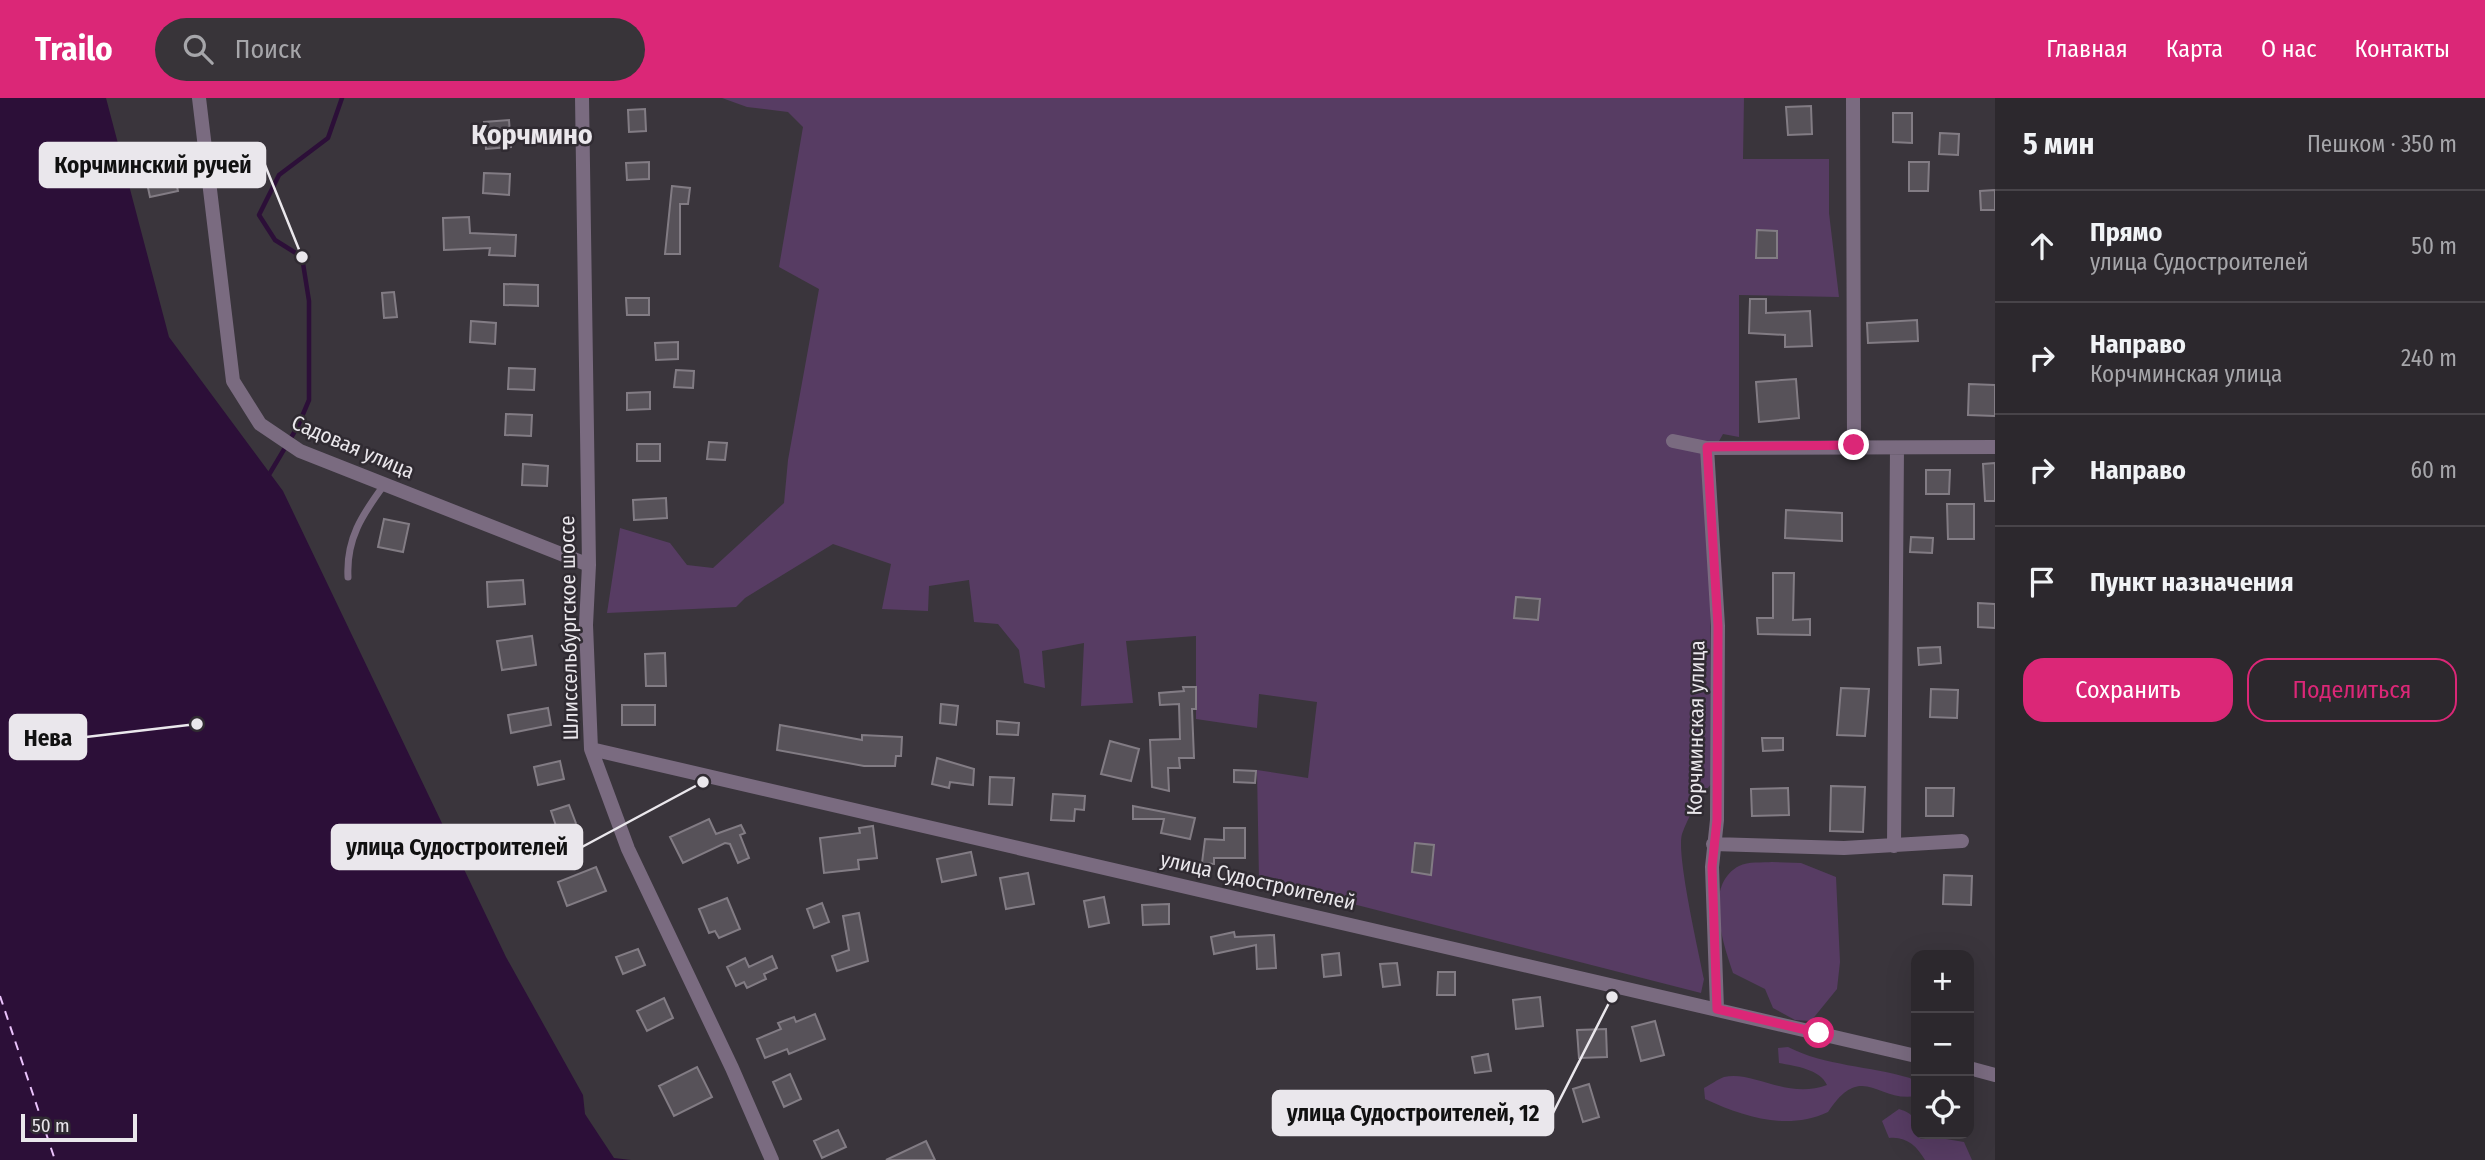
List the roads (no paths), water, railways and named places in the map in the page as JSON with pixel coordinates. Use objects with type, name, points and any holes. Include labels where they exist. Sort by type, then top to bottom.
[{"type":"street","name":"Садовая улица","points":[[199,98],[233,381],[260,424],[300,451],[589,565]]},
{"type":"street","name":"Шлиссельбургское шоссе","points":[[582,98],[589,565],[586,625],[591,749],[628,849],[732,1068],[772,1160]]},
{"type":"street","points":[[1853,98],[1854,445]]},
{"type":"street","points":[[1673,441],[1707,447],[1995,447]]},
{"type":"street","name":"Корчминская улица","points":[[1707,447],[1718,626],[1717,820],[1713,844],[1717,1009]]},
{"type":"street","points":[[1894,846],[1897,448]]},
{"type":"street","name":"улица Судостроителей","points":[[591,749],[1911,1055]]},
{"type":"street","points":[[1713,844],[1844,848],[1962,841]]},
{"type":"street","points":[[1974,1069],[1995,1075]]},
{"type":"lane","points":[[348,577],[347,555],[362,515],[384,485]]},
{"type":"waterway","points":[[270,473],[298,426],[309,400],[309,301],[302,257],[275,240],[259,215],[279,175],[328,138],[342,98]]},
{"type":"place","name":"Корчминский ручей","points":[[302,257]]},
{"type":"place","name":"Нева","points":[[197,724]]},
{"type":"place","name":"улица Судостроителей","points":[[703,782]]},
{"type":"place","name":"улица Судостроителей, 12","points":[[1612,997]]},
{"type":"district","name":"Корчмино","points":[[532,134]]}]
